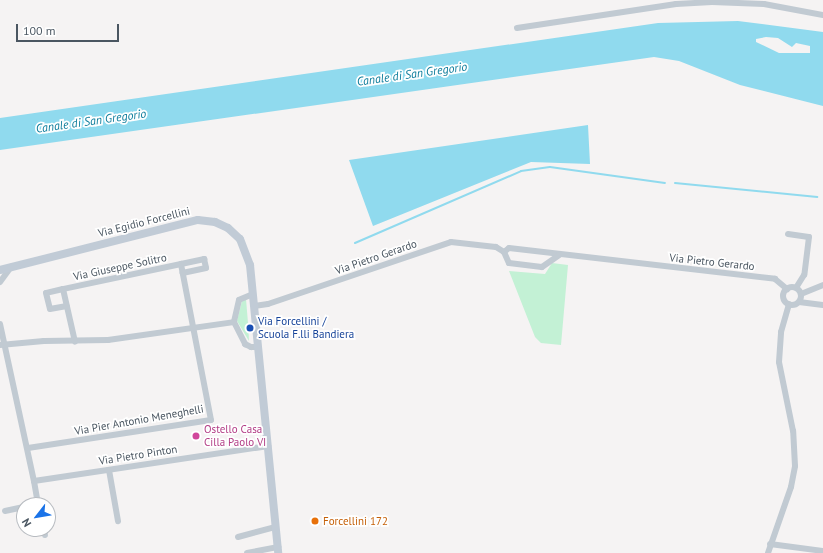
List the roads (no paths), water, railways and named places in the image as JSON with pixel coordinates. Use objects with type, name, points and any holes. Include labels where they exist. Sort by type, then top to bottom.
[{"type":"street","points":[[517,28],[676,4],[712,2],[764,4],[823,15]]},
{"type":"street","name":"Via Egidio Forcellini","points":[[0,270],[183,222],[208,220],[228,228],[240,239],[250,264],[278,550],[247,553]]},
{"type":"street","points":[[788,234],[809,237],[804,275],[796,288]]},
{"type":"street","name":"Via Pietro Gerardo","points":[[254,306],[268,304],[451,242],[498,248],[504,252],[510,263],[542,267],[547,265],[550,255],[559,255],[775,279],[787,289]]},
{"type":"street","points":[[504,252],[509,248],[550,255]]},
{"type":"street","name":"Via Giuseppe Solitro","points":[[67,306],[50,309],[46,293],[204,259],[206,268],[183,274]]},
{"type":"street","name":"Via Giuseppe Solitro","points":[[181,264],[194,327]]},
{"type":"street","points":[[0,282],[11,266]]},
{"type":"street","points":[[801,294],[823,285]]},
{"type":"street","points":[[789,304],[784,298],[787,289],[796,288]]},
{"type":"street","points":[[796,288],[801,294]]},
{"type":"street","name":"Via Giuseppe Solitro","points":[[63,289],[75,342]]},
{"type":"street","points":[[253,294],[239,300],[234,322],[245,344],[251,347],[257,347]]},
{"type":"street","points":[[799,302],[801,294]]},
{"type":"street","points":[[789,304],[799,302],[823,305]]},
{"type":"street","points":[[768,553],[791,487],[795,466],[792,432],[779,362],[781,332],[789,304]]},
{"type":"street","points":[[2,345],[44,341],[75,342],[108,340],[234,322]]},
{"type":"street","points":[[0,324],[2,345],[28,448],[37,497]]},
{"type":"street","name":"Via Pier Antonio Meneghelli","points":[[28,448],[211,420],[194,327]]},
{"type":"street","name":"Via Pietro Pinton","points":[[34,481],[268,446]]},
{"type":"street","points":[[109,470],[118,521]]},
{"type":"street","points":[[5,511],[16,509]]},
{"type":"street","points":[[238,537],[276,527]]},
{"type":"street","points":[[770,544],[822,551]]},
{"type":"water","name":"Canale di San Gregorio","points":[[738,21],[823,32],[823,106],[740,85],[679,61],[654,57],[0,150],[0,118],[658,23]],"holes":[[[766,37],[778,38],[792,47],[796,43],[810,46],[810,53],[779,53],[756,42],[756,39]]]},
{"type":"water","points":[[588,125],[590,164],[531,162],[373,226],[349,160]]},
{"type":"waterway","points":[[355,243],[521,171],[550,167],[665,183]]},
{"type":"waterway","points":[[675,183],[817,197]]},
{"type":"place","name":"Via Forcellini / Scuola F.lli Bandiera","points":[[250,328]]},
{"type":"place","name":"Ostello Casa Cilla Paolo VI","points":[[196,436]]},
{"type":"place","name":"Forcellini 172","points":[[315,521]]}]
